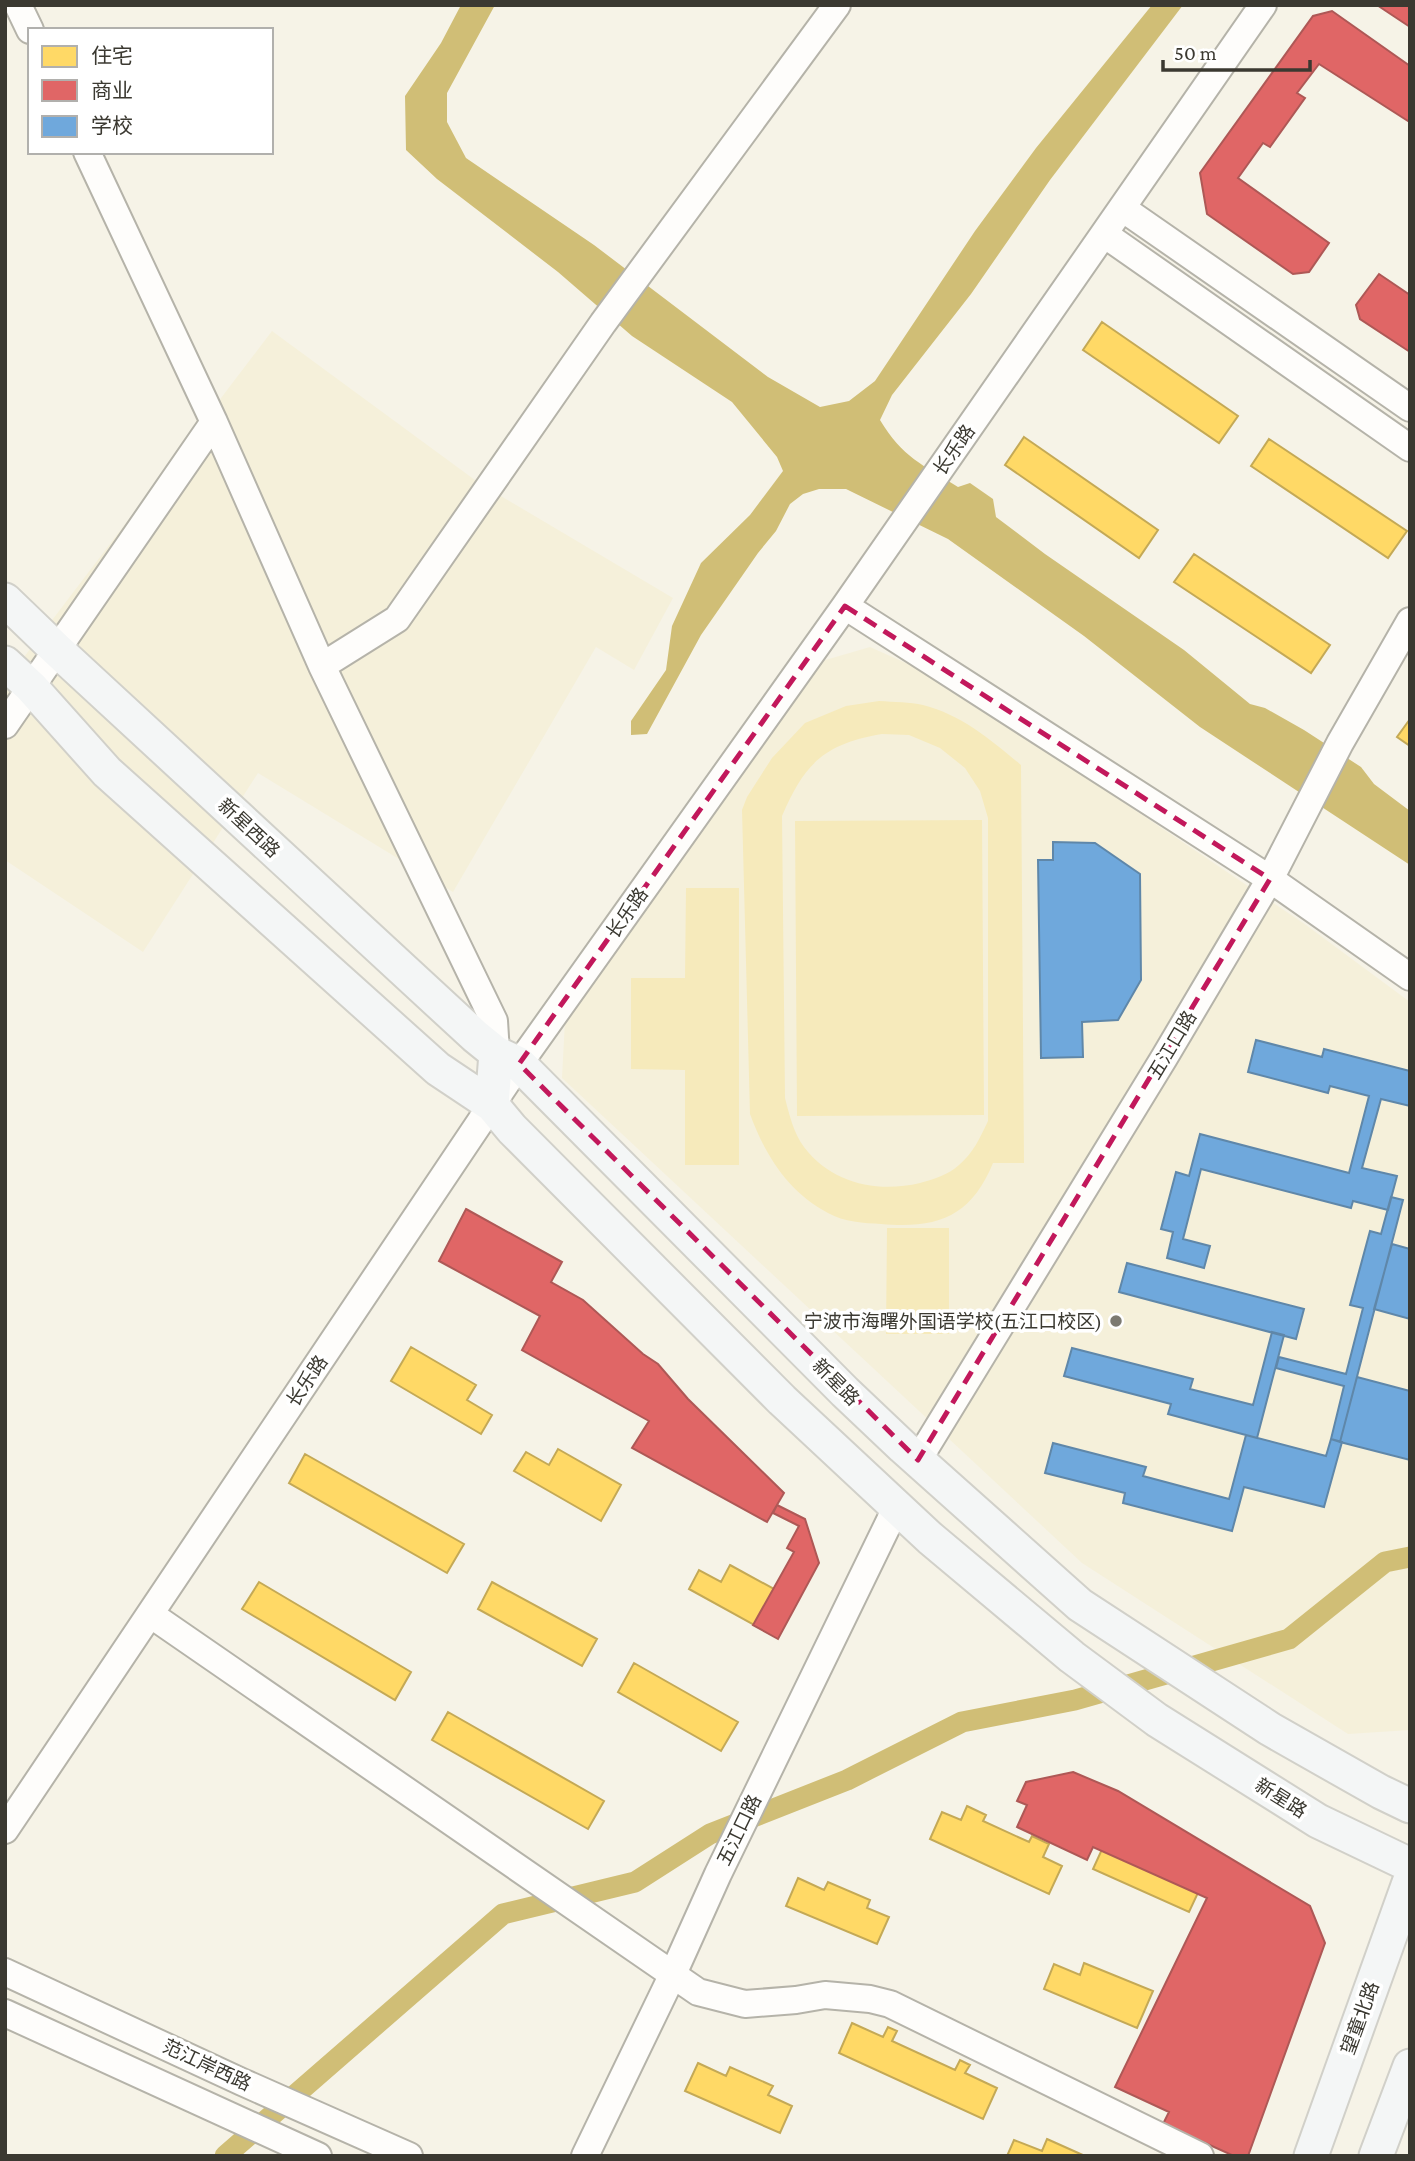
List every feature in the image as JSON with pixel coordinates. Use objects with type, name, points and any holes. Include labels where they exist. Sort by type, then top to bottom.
[{"type":"main road","name":"新星西路","points":[[5,600],[475,1036],[508,1058]]},
{"type":"main road","points":[[5,663],[31,687],[107,772],[438,1069],[492,1105],[508,1058]]},
{"type":"main road","name":"新星路","points":[[508,1058],[845,1392],[1080,1605],[1282,1735],[1410,1806]]},
{"type":"main road","name":"新星路","points":[[492,1105],[512,1129],[782,1401],[930,1538],[1072,1657],[1157,1720],[1318,1821],[1410,1865]]},
{"type":"main road","name":"望童北路","points":[[1311,2156],[1410,1880]]},
{"type":"main road","points":[[1376,2156],[1410,2066]]},
{"type":"street","points":[[18,5],[29,28]]},
{"type":"street","points":[[322,666],[397,619],[603,323],[837,5]]},
{"type":"street","name":"长乐路","points":[[508,1058],[845,606],[1263,5]]},
{"type":"street","points":[[88,154],[214,422],[322,666],[494,1021],[508,1058]]},
{"type":"street","points":[[1122,208],[1410,408]]},
{"type":"street","points":[[1104,234],[1410,448]]},
{"type":"street","points":[[5,725],[214,422]]},
{"type":"street","points":[[845,606],[1270,879],[1410,978]]},
{"type":"street","name":"五江口路","points":[[918,1460],[1270,879],[1340,743],[1410,621]]},
{"type":"street","name":"长乐路","points":[[5,1830],[492,1105]]},
{"type":"street","name":"五江口路","points":[[585,2156],[718,1874],[897,1506]]},
{"type":"street","points":[[150,1614],[698,1992],[745,2004],[825,1995],[870,1998],[890,2004],[1200,2156]]},
{"type":"street","name":"范江岸西路","points":[[5,1972],[409,2156]]},
{"type":"street","name":"范江岸西路","points":[[5,2013],[318,2156]]},
{"type":"highlighted area","points":[[845,606],[1270,879],[918,1460],[519,1064]]},
{"type":"shaded area","points":[[461,5],[495,5],[447,93],[447,122],[466,158],[594,245],[768,377],[820,407],[849,401],[875,381],[975,231],[1036,148],[1152,5],[1183,5],[1050,180],[971,294],[892,395],[880,420],[888,433],[914,459],[958,487],[970,483],[993,499],[996,517],[1184,650],[1250,704],[1265,708],[1304,730],[1361,767],[1374,784],[1410,811],[1410,865],[1200,727],[1084,636],[948,539],[846,489],[819,489],[803,494],[790,504],[776,531],[701,635],[647,734],[631,735],[631,721],[666,670],[672,626],[701,563],[750,515],[783,471],[777,457],[732,402],[632,336],[558,272],[437,179],[406,150],[405,96],[441,43]]},
{"type":"shaded area","points":[[272,331],[479,483],[673,598],[634,670],[596,647],[453,892],[258,773],[143,952],[5,860],[5,682]]},
{"type":"shaded area","name":"宁波市海曙外国语学校(五江口校区)","points":[[870,647],[937,677],[1306,925],[1410,1002],[1410,1730],[1348,1734],[1082,1563],[562,1078],[565,1021],[822,661]]},
{"type":"shaded area","points":[[879,701],[918,704],[937,709],[975,729],[1021,765],[1024,1163],[993,1163],[974,1196],[963,1207],[950,1216],[919,1224],[854,1222],[834,1216],[814,1204],[780,1171],[763,1144],[750,1114],[742,810],[747,797],[772,758],[805,723],[846,706]],"holes":[[[882,734],[909,735],[940,748],[965,768],[980,791],[988,818],[988,1121],[972,1150],[950,1171],[920,1183],[872,1186],[842,1177],[815,1160],[800,1142],[788,1111],[785,1098],[782,816],[808,769],[831,750],[862,738]]]},
{"type":"shaded area","points":[[982,820],[984,1115],[797,1116],[795,821]]},
{"type":"shaded area","points":[[686,888],[739,888],[739,1165],[685,1165],[685,1070],[631,1069],[631,978],[685,978]]},
{"type":"shaded area","points":[[887,1228],[949,1228],[949,1334],[886,1334]]},
{"type":"building: 住宅","points":[[1325,24],[1410,78],[1409,118],[1307,52]]},
{"type":"building: 住宅","points":[[1230,176],[1326,244],[1309,267],[1213,200]]},
{"type":"building: 住宅","points":[[1379,276],[1410,298],[1410,334],[1362,301]]},
{"type":"building: 住宅","points":[[1102,322],[1238,416],[1219,443],[1083,350]]},
{"type":"building: 住宅","points":[[1024,437],[1158,530],[1139,558],[1005,465]]},
{"type":"building: 住宅","points":[[1269,439],[1407,531],[1388,558],[1251,466]]},
{"type":"building: 住宅","points":[[1194,554],[1330,645],[1311,673],[1174,582]]},
{"type":"building: 住宅","points":[[1410,719],[1410,746],[1397,737]]},
{"type":"building: 住宅","points":[[467,1218],[491,1231],[486,1241],[526,1263],[532,1253],[557,1267],[534,1308],[444,1259]]},
{"type":"building: 住宅","points":[[567,1318],[592,1331],[586,1342],[626,1364],[632,1353],[657,1367],[634,1409],[544,1359]]},
{"type":"building: 住宅","points":[[411,1347],[476,1385],[467,1400],[492,1415],[481,1434],[391,1381]]},
{"type":"building: 住宅","points":[[668,1428],[688,1439],[691,1433],[709,1443],[705,1450],[718,1457],[723,1447],[736,1454],[729,1466],[745,1475],[749,1467],[762,1474],[759,1481],[781,1493],[767,1518],[653,1455]]},
{"type":"building: 住宅","points":[[558,1449],[621,1485],[601,1521],[514,1471],[526,1452],[549,1465]]},
{"type":"building: 住宅","points":[[305,1454],[464,1544],[447,1573],[289,1483]]},
{"type":"building: 住宅","points":[[730,1565],[796,1601],[776,1637],[689,1589],[699,1570],[721,1582]]},
{"type":"building: 住宅","points":[[259,1582],[411,1672],[395,1700],[242,1609]]},
{"type":"building: 住宅","points":[[492,1582],[597,1639],[582,1666],[478,1609]]},
{"type":"building: 住宅","points":[[634,1663],[738,1722],[721,1751],[618,1692]]},
{"type":"building: 住宅","points":[[448,1712],[604,1801],[588,1829],[432,1740]]},
{"type":"building: 住宅","points":[[967,1806],[986,1815],[983,1821],[1029,1842],[1032,1836],[1049,1844],[1043,1857],[1062,1866],[1049,1894],[930,1839],[942,1812],[961,1820]]},
{"type":"building: 住宅","points":[[1114,1823],[1142,1835],[1134,1854],[1174,1873],[1183,1853],[1211,1865],[1189,1912],[1093,1869]]},
{"type":"building: 住宅","points":[[798,1878],[824,1890],[828,1882],[870,1900],[867,1908],[889,1917],[877,1944],[786,1906]]},
{"type":"building: 住宅","points":[[1084,1963],[1153,1991],[1137,2028],[1044,1989],[1054,1964],[1080,1975]]},
{"type":"building: 住宅","points":[[852,2023],[883,2037],[888,2027],[897,2031],[892,2041],[955,2070],[960,2060],[970,2065],[965,2073],[997,2088],[983,2119],[839,2053]]},
{"type":"building: 住宅","points":[[698,2063],[726,2076],[730,2067],[773,2086],[768,2095],[792,2106],[780,2133],[685,2091]]},
{"type":"building: 住宅","points":[[1047,2139],[1085,2156],[1007,2156],[1014,2140],[1042,2151]]},
{"type":"building: 商业","points":[[1377,5],[1410,5],[1410,27]]},
{"type":"building: 商业","points":[[1332,11],[1410,66],[1410,119],[1408,121],[1319,64],[1297,93],[1305,98],[1270,147],[1263,143],[1238,178],[1329,243],[1309,272],[1293,274],[1207,214],[1200,173],[1313,16]]},
{"type":"building: 商业","points":[[1379,274],[1410,295],[1410,352],[1360,319],[1356,305]]},
{"type":"building: 商业","points":[[466,1209],[562,1262],[551,1282],[583,1300],[643,1354],[658,1364],[688,1399],[784,1493],[767,1522],[632,1448],[649,1421],[522,1350],[540,1316],[439,1261]]},
{"type":"building: 商业","points":[[777,1505],[805,1519],[819,1563],[778,1639],[753,1625],[794,1552],[787,1548],[799,1526],[773,1513]]},
{"type":"building: 商业","points":[[1073,1772],[1118,1791],[1310,1906],[1325,1943],[1248,2156],[1234,2156],[1163,2124],[1169,2112],[1115,2087],[1207,1898],[1093,1847],[1087,1860],[1017,1827],[1027,1805],[1017,1801],[1026,1782]]},
{"type":"building: 学校","points":[[1053,842],[1095,843],[1140,874],[1141,980],[1118,1020],[1082,1022],[1083,1057],[1041,1058],[1038,860],[1053,860]]},
{"type":"building: 学校","points":[[1256,1040],[1322,1057],[1324,1049],[1410,1071],[1410,1106],[1381,1099],[1362,1168],[1397,1176],[1388,1210],[1353,1201],[1351,1208],[1201,1169],[1183,1239],[1210,1246],[1204,1268],[1167,1258],[1173,1232],[1161,1229],[1176,1172],[1189,1176],[1200,1134],[1349,1173],[1369,1096],[1330,1086],[1328,1093],[1248,1072]]},
{"type":"building: 学校","points":[[1391,1197],[1403,1200],[1340,1442],[1331,1439],[1344,1386],[1276,1368],[1279,1357],[1346,1374],[1363,1308],[1350,1305],[1370,1231],[1381,1234]]},
{"type":"building: 学校","points":[[1392,1244],[1410,1249],[1410,1319],[1374,1309]]},
{"type":"building: 学校","points":[[1127,1263],[1304,1309],[1296,1339],[1119,1292]]},
{"type":"building: 学校","points":[[1272,1332],[1284,1335],[1257,1438],[1168,1414],[1171,1404],[1064,1376],[1072,1348],[1193,1379],[1190,1389],[1253,1405]]},
{"type":"building: 学校","points":[[1357,1377],[1410,1391],[1410,1460],[1340,1442]]},
{"type":"building: 学校","points":[[1246,1435],[1326,1456],[1331,1439],[1342,1442],[1324,1507],[1244,1487],[1232,1531],[1123,1503],[1125,1493],[1045,1473],[1053,1443],[1146,1467],[1143,1476],[1229,1499]]},
{"type":"waterway","points":[[225,2156],[503,1914],[635,1882],[710,1834],[847,1780],[962,1722],[1075,1700],[1289,1639],[1385,1562],[1410,1557]]},
{"type":"place","name":"宁波市海曙外国语学校(五江口校区)","points":[[1116,1321]]}]
